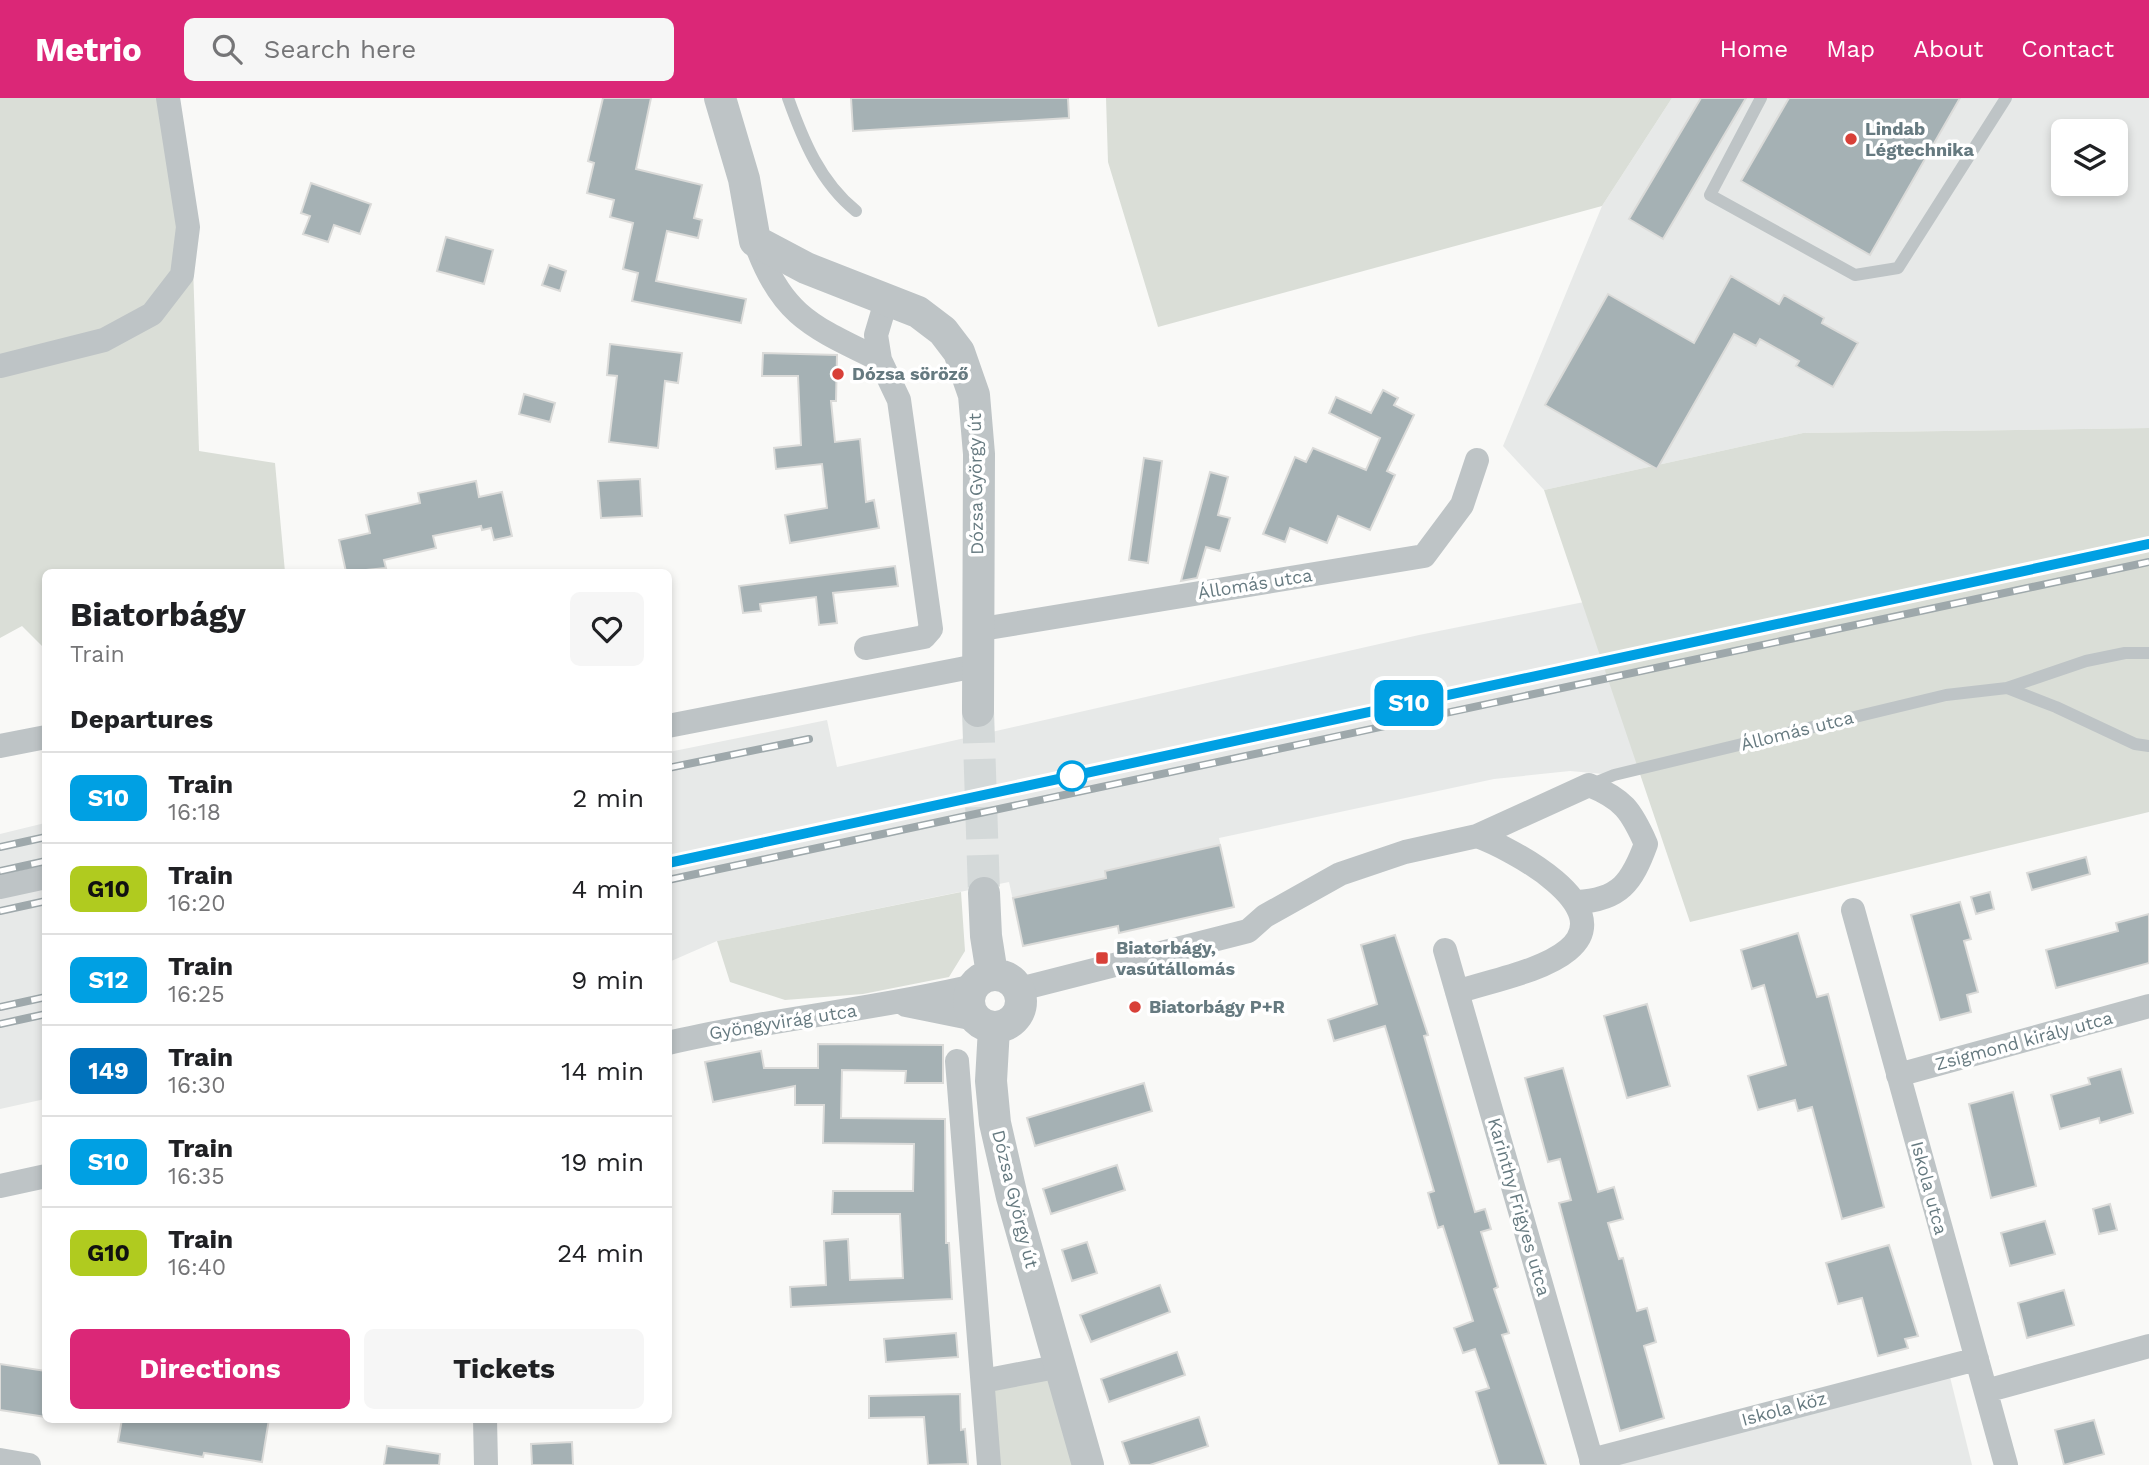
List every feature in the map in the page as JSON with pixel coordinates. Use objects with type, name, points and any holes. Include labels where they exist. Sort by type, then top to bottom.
[{"type":"street","points":[[0,366],[104,340],[152,314],[182,275],[188,227],[168,98]]},
{"type":"street","points":[[720,98],[744,179],[755,241],[767,276],[788,305],[822,332],[880,360]]},
{"type":"street","name":"Dózsa György út","points":[[755,241],[806,268],[918,312],[943,331],[959,352],[974,395],[979,454],[976,629],[978,710]]},
{"type":"street","points":[[866,648],[924,637],[931,629],[899,400],[880,360],[876,335],[887,298]]},
{"type":"street","name":"Állomás utca","points":[[976,629],[1424,556],[1462,505],[1477,460]]},
{"type":"street","points":[[672,725],[976,666]]},
{"type":"street","points":[[0,746],[42,738]]},
{"type":"street","points":[[1577,902],[1602,901],[1628,883],[1646,844],[1627,808],[1615,796],[1589,785]]},
{"type":"street","name":"Állomás utca","points":[[1020,989],[1248,930],[1265,916],[1340,874],[1405,852],[1477,836],[1589,785]]},
{"type":"street","points":[[1457,992],[1554,960],[1579,939],[1581,928],[1577,902],[1546,874],[1501,845],[1477,836]]},
{"type":"street","points":[[0,887],[42,878]]},
{"type":"street","name":"Dózsa György út","points":[[984,893],[986,936],[983,980],[969,1005],[984,1023],[995,1123],[1012,1197],[1088,1465]]},
{"type":"street","name":"Iskola utca","points":[[1853,911],[2006,1465]]},
{"type":"street","name":"Karinthy Frigyes utca","points":[[1445,950],[1592,1462]]},
{"type":"street","points":[[983,980],[1013,980],[1020,989],[1022,1003],[1017,1016],[1007,1025],[984,1023]]},
{"type":"street","name":"Gyöngyvirág utca","points":[[672,1042],[739,1027],[899,1004],[983,980]]},
{"type":"street","name":"Gyöngyvirág utca","points":[[899,1004],[984,1023]]},
{"type":"street","name":"Zsigmond király utca","points":[[1898,1075],[2149,1006]]},
{"type":"street","name":"Dózsa György út","points":[[957,1062],[989,1465]]},
{"type":"street","points":[[961,1126],[995,1123]]},
{"type":"street","points":[[0,1185],[42,1177]]},
{"type":"street","points":[[1986,1391],[2149,1346]]},
{"type":"street","name":"Iskola köz","points":[[1592,1462],[1977,1359]]},
{"type":"street","points":[[983,1381],[1061,1366]]},
{"type":"street","points":[[485,1423],[486,1465]]},
{"type":"street","points":[[0,1460],[29,1465]]},
{"type":"lane","points":[[788,98],[809,152],[840,198],[856,211]]},
{"type":"lane","points":[[1761,98],[1710,195],[1854,275],[1898,268],[2006,98]]},
{"type":"lane","name":"Állomás utca","points":[[1589,785],[1614,775],[1946,695],[2007,688],[2086,661],[2125,653],[2149,653]]},
{"type":"lane","name":"Állomás utca","points":[[2007,688],[2056,706],[2135,744],[2149,746]]},
{"type":"shaded area","points":[[0,98],[168,98],[193,265],[199,451],[275,463],[285,569],[42,569],[42,646],[22,626],[0,638]]},
{"type":"shaded area","points":[[1106,98],[1672,98],[1602,206],[1158,327],[1108,162]]},
{"type":"shaded area","points":[[1672,98],[2149,98],[2149,428],[1803,433],[1544,490],[1503,446],[1602,206]]},
{"type":"shaded area","points":[[2149,428],[2149,812],[1690,922],[1544,490],[1803,433]]},
{"type":"shaded area","points":[[2149,514],[1614,775],[1570,771],[1494,779],[1219,838],[1234,907],[1119,933],[1117,926],[1023,946],[1009,882],[717,941],[672,961],[672,751],[827,720],[837,767],[1419,635],[1744,570]]},
{"type":"shaded area","points":[[42,824],[42,1100],[0,1109],[0,834]]},
{"type":"shaded area","points":[[961,892],[965,951],[949,977],[863,994],[785,1000],[730,982],[717,941]]},
{"type":"shaded area","points":[[1061,1366],[1088,1465],[989,1465],[983,1381]]},
{"type":"shaded area","points":[[1950,1377],[1972,1465],[1617,1465]]},
{"type":"building","points":[[603,98],[651,98],[636,169],[702,185],[694,218],[702,220],[698,238],[667,231],[656,281],[746,299],[741,323],[632,301],[638,273],[623,269],[633,223],[610,217],[614,200],[587,193],[594,163],[588,161]]},
{"type":"building","points":[[851,98],[1068,98],[1069,118],[853,131]]},
{"type":"building","points":[[1701,98],[1746,98],[1663,239],[1629,219]]},
{"type":"building","name":"Lindab Légtechnika","points":[[1789,98],[1960,98],[1870,255],[1741,181]]},
{"type":"building","points":[[311,183],[371,204],[360,234],[334,225],[328,242],[303,234],[310,216],[301,213]]},
{"type":"building","points":[[446,237],[493,250],[484,284],[437,271]]},
{"type":"building","points":[[549,265],[566,271],[560,291],[542,285]]},
{"type":"building","points":[[1731,276],[1779,304],[1784,295],[1824,318],[1822,323],[1858,343],[1833,387],[1796,366],[1799,361],[1760,339],[1756,346],[1734,334],[1657,469],[1545,405],[1608,294],[1694,343]]},
{"type":"building","points":[[610,344],[682,353],[678,383],[665,381],[658,448],[609,442],[617,376],[607,375]]},
{"type":"building","points":[[763,353],[837,355],[836,401],[831,401],[835,442],[860,439],[866,502],[874,500],[879,528],[790,543],[785,515],[827,508],[822,464],[776,469],[774,448],[801,445],[798,376],[762,376]]},
{"type":"building","points":[[1383,390],[1398,398],[1394,405],[1414,415],[1387,471],[1395,475],[1370,530],[1338,516],[1327,543],[1290,528],[1285,542],[1263,534],[1295,457],[1306,462],[1313,448],[1366,470],[1380,438],[1329,413],[1336,397],[1371,413]]},
{"type":"building","points":[[524,394],[555,403],[550,422],[519,414]]},
{"type":"building","points":[[1144,458],[1162,461],[1148,563],[1129,560]]},
{"type":"building","points":[[1210,472],[1228,477],[1218,515],[1230,518],[1220,551],[1206,547],[1197,578],[1181,581]]},
{"type":"building","points":[[640,479],[642,516],[601,518],[598,481]]},
{"type":"building","points":[[476,481],[479,497],[502,492],[512,536],[494,540],[491,528],[482,530],[481,526],[433,536],[436,548],[384,560],[386,568],[345,569],[339,540],[370,533],[366,515],[420,503],[418,493]]},
{"type":"building","points":[[895,566],[898,586],[833,593],[837,623],[819,625],[816,597],[760,604],[761,611],[743,613],[739,586]]},
{"type":"building","points":[[1220,845],[1234,907],[1119,933],[1118,926],[1023,946],[1013,898],[1106,878],[1105,871]]},
{"type":"building","points":[[2086,857],[2090,874],[2032,890],[2027,873]]},
{"type":"building","points":[[1990,892],[1994,909],[1976,914],[1971,897]]},
{"type":"building","points":[[1960,902],[1971,939],[1964,941],[1978,992],[1967,995],[1971,1012],[1940,1020],[1911,915]]},
{"type":"building","points":[[2149,914],[2149,963],[2056,988],[2046,950],[2118,931],[2116,923]]},
{"type":"building","points":[[1798,933],[1817,997],[1828,994],[1884,1207],[1842,1219],[1812,1107],[1798,1111],[1795,1100],[1758,1110],[1748,1076],[1786,1065],[1764,985],[1752,989],[1741,950]]},
{"type":"building","points":[[1395,935],[1428,1035],[1424,1036],[1475,1212],[1485,1209],[1491,1229],[1481,1232],[1498,1287],[1494,1289],[1509,1333],[1502,1335],[1546,1465],[1499,1465],[1476,1392],[1489,1388],[1475,1349],[1463,1353],[1454,1328],[1473,1321],[1443,1226],[1438,1228],[1428,1193],[1434,1191],[1385,1026],[1334,1041],[1328,1020],[1377,1004],[1361,945]]},
{"type":"building","points":[[1647,1004],[1670,1086],[1627,1098],[1604,1016]]},
{"type":"building","points":[[818,1044],[943,1045],[943,1083],[905,1083],[906,1071],[842,1070],[841,1118],[945,1119],[946,1243],[949,1243],[952,1299],[791,1307],[790,1287],[826,1285],[824,1241],[848,1239],[850,1280],[903,1278],[900,1214],[832,1214],[833,1191],[913,1191],[914,1144],[823,1143],[824,1105],[795,1105],[795,1086],[713,1102],[705,1062],[761,1051],[764,1068],[818,1068]]},
{"type":"building","points":[[1563,1068],[1598,1192],[1614,1187],[1623,1219],[1608,1223],[1619,1259],[1623,1258],[1637,1311],[1647,1308],[1656,1342],[1644,1346],[1664,1418],[1620,1431],[1559,1203],[1571,1200],[1560,1159],[1548,1162],[1525,1078]]},
{"type":"building","points":[[2121,1069],[2133,1113],[2100,1123],[2099,1118],[2060,1129],[2051,1095],[2090,1084],[2088,1078]]},
{"type":"building","points":[[1144,1083],[1152,1111],[1035,1146],[1027,1118]]},
{"type":"building","points":[[2013,1092],[2036,1186],[1991,1198],[1969,1104]]},
{"type":"building","points":[[1117,1165],[1125,1190],[1051,1214],[1043,1189]]},
{"type":"building","points":[[2110,1204],[2117,1230],[2099,1234],[2093,1209]]},
{"type":"building","points":[[2045,1221],[2055,1254],[2010,1266],[2001,1233]]},
{"type":"building","points":[[1087,1242],[1097,1273],[1072,1281],[1062,1250]]},
{"type":"building","points":[[1889,1245],[1918,1336],[1905,1339],[1908,1348],[1878,1356],[1862,1298],[1838,1304],[1826,1263]]},
{"type":"building","points":[[1160,1285],[1170,1312],[1091,1342],[1080,1315]]},
{"type":"building","points":[[2064,1290],[2074,1325],[2027,1338],[2018,1303]]},
{"type":"building","points":[[956,1333],[958,1357],[886,1362],[884,1339]]},
{"type":"building","points":[[1177,1352],[1185,1375],[1109,1402],[1101,1379]]},
{"type":"building","points":[[0,1364],[42,1370],[42,1416],[0,1410]]},
{"type":"building","points":[[960,1394],[961,1430],[965,1429],[968,1464],[928,1465],[924,1417],[869,1418],[869,1396]]},
{"type":"building","points":[[1199,1417],[1208,1446],[1150,1465],[1130,1465],[1122,1442]]},
{"type":"building","points":[[2094,1420],[2104,1454],[2064,1465],[2055,1430]]},
{"type":"building","points":[[121,1423],[268,1423],[262,1462],[204,1453],[203,1457],[118,1442]]},
{"type":"building","points":[[572,1442],[573,1465],[532,1465],[531,1444]]},
{"type":"building","points":[[387,1446],[440,1454],[439,1465],[384,1465]]},
{"type":"tunnel","points":[[978,711],[984,893]]},
{"type":"railway","points":[[672,862],[2149,544]]},
{"type":"railway","points":[[672,879],[2149,562]]},
{"type":"railway","points":[[672,767],[809,739]]},
{"type":"railway","points":[[0,847],[42,838]]},
{"type":"railway","points":[[0,871],[42,862]]},
{"type":"railway","points":[[0,911],[42,902]]},
{"type":"railway","points":[[0,1007],[42,998]]},
{"type":"railway","points":[[0,1024],[42,1015]]},
{"type":"train","name":"S10","points":[[672,862],[2149,544]]},
{"type":"place","name":"Lindab Légtechnika","points":[[1851,139]]},
{"type":"place","name":"Dózsa söröző","points":[[838,374]]},
{"type":"place","name":"Biatorbágy, vasútállomás","points":[[1102,958]]},
{"type":"place","name":"Biatorbágy P+R","points":[[1135,1007]]}]
